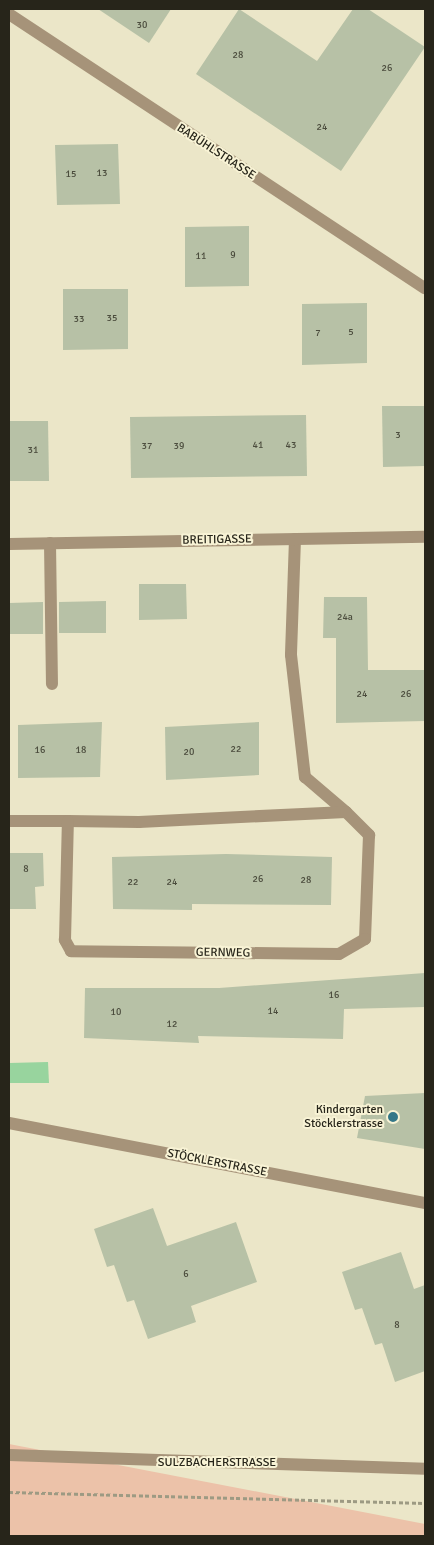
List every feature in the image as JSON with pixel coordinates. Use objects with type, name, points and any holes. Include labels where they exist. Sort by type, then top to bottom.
[{"type":"street","name":"BABÜHLSTRASSE","points":[[9,14],[425,288]]},
{"type":"street","name":"BREITIGASSE","points":[[9,544],[425,537]]},
{"type":"street","name":"GERNWEG","points":[[68,821],[65,940],[71,951],[339,954],[366,939],[369,835],[346,812],[305,777],[291,655],[296,539]]},
{"type":"street","points":[[50,543],[52,684]]},
{"type":"street","points":[[9,821],[68,821],[346,812]]},
{"type":"street","name":"STÖCKLERSTRASSE","points":[[9,1124],[425,1203]]},
{"type":"street","name":"SULZBACHERSTRASSE","points":[[9,1456],[425,1469]]},
{"type":"path","points":[[9,1492],[425,1504]]},
{"type":"shaded area","points":[[48,1062],[49,1083],[9,1083],[9,1063]]},
{"type":"shaded area","points":[[9,1444],[425,1524],[425,1536],[9,1536]]},
{"type":"building","points":[[98,9],[171,9],[149,43]]},
{"type":"building","points":[[239,9],[317,61],[353,9],[368,9],[425,47],[341,171],[196,74]]},
{"type":"building","points":[[118,144],[120,204],[57,205],[55,145]]},
{"type":"building","points":[[249,226],[249,286],[185,287],[185,227]]},
{"type":"building","points":[[63,289],[128,289],[128,349],[63,350]]},
{"type":"building","points":[[367,303],[367,363],[302,365],[302,304]]},
{"type":"building","points":[[382,406],[425,406],[425,466],[383,467]]},
{"type":"building","points":[[306,415],[307,476],[131,478],[130,417]]},
{"type":"building","points":[[9,421],[48,421],[49,481],[9,481]]},
{"type":"building","points":[[139,584],[186,584],[187,619],[139,620]]},
{"type":"building","points":[[324,597],[367,597],[368,670],[425,670],[425,721],[336,723],[336,638],[323,638]]},
{"type":"building","points":[[106,601],[106,633],[59,633],[59,602]]},
{"type":"building","points":[[43,602],[43,634],[9,634],[9,603]]},
{"type":"building","points":[[102,722],[100,777],[18,778],[18,725]]},
{"type":"building","points":[[259,722],[259,775],[166,780],[165,727]]},
{"type":"building","points":[[9,853],[43,853],[44,886],[35,887],[36,909],[9,909]]},
{"type":"building","points":[[226,854],[332,857],[331,905],[192,904],[192,910],[113,909],[112,857]]},
{"type":"building","points":[[425,973],[425,1007],[344,1009],[343,1039],[198,1036],[199,1043],[84,1038],[85,988],[219,988]]},
{"type":"building","name":"Kindergarten Stöcklerstrasse","points":[[425,1093],[425,1149],[357,1138],[365,1096]]},
{"type":"building","points":[[153,1208],[167,1246],[236,1222],[257,1282],[191,1306],[196,1322],[148,1339],[134,1300],[127,1302],[114,1265],[107,1267],[94,1229]]},
{"type":"building","points":[[401,1252],[414,1289],[425,1285],[425,1371],[395,1382],[382,1343],[375,1345],[362,1308],[355,1310],[342,1272]]},
{"type":"place","name":"Kindergarten Stöcklerstrasse","points":[[393,1117]]}]
